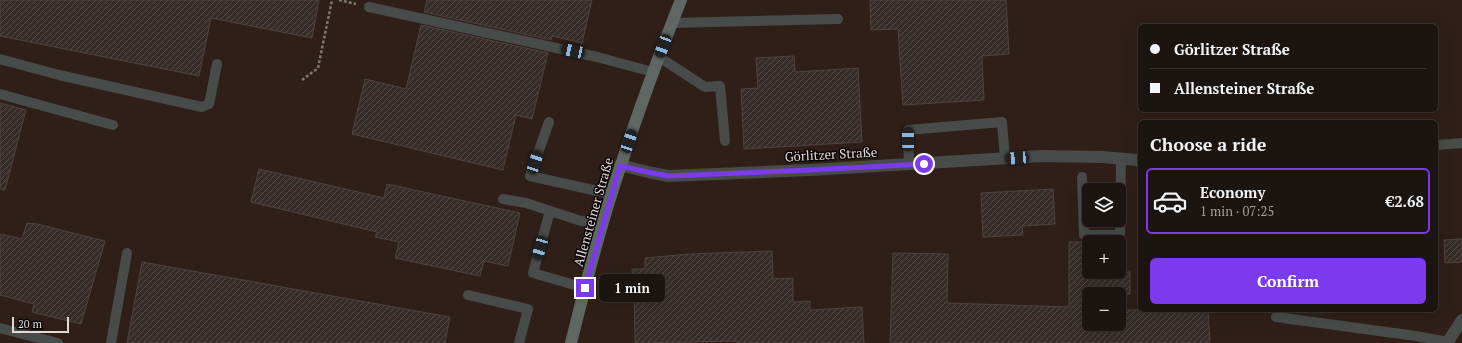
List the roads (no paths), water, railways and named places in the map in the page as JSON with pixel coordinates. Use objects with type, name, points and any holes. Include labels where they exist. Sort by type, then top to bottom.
[{"type":"street","name":"Allensteiner Straße","points":[[571,343],[611,194],[653,72],[681,0]]},
{"type":"street","name":"Görlitzer Straße","points":[[620,166],[668,176],[810,170],[1041,156],[1138,161]]},
{"type":"street","points":[[1447,342],[1462,320]]},
{"type":"lane","points":[[369,7],[597,57],[653,72]]},
{"type":"lane","points":[[672,24],[838,20]]},
{"type":"lane","points":[[659,57],[705,87],[720,86],[725,141]]},
{"type":"lane","points":[[0,59],[59,75],[202,108],[209,104],[217,64]]},
{"type":"lane","points":[[0,94],[113,125]]},
{"type":"lane","points":[[549,122],[530,176],[611,194]]},
{"type":"lane","points":[[909,164],[908,130],[1002,122],[1005,159]]},
{"type":"lane","points":[[1438,145],[1462,143]]},
{"type":"lane","points":[[1082,177],[1084,235],[1120,235],[1122,159]]},
{"type":"lane","points":[[503,199],[526,203],[581,221],[603,224]]},
{"type":"lane","points":[[550,211],[533,273],[585,288]]},
{"type":"lane","points":[[111,343],[127,253]]},
{"type":"lane","points":[[468,295],[528,309],[519,343]]},
{"type":"lane","points":[[1276,317],[1416,336],[1447,342]]},
{"type":"lane","points":[[0,328],[58,343]]}]
